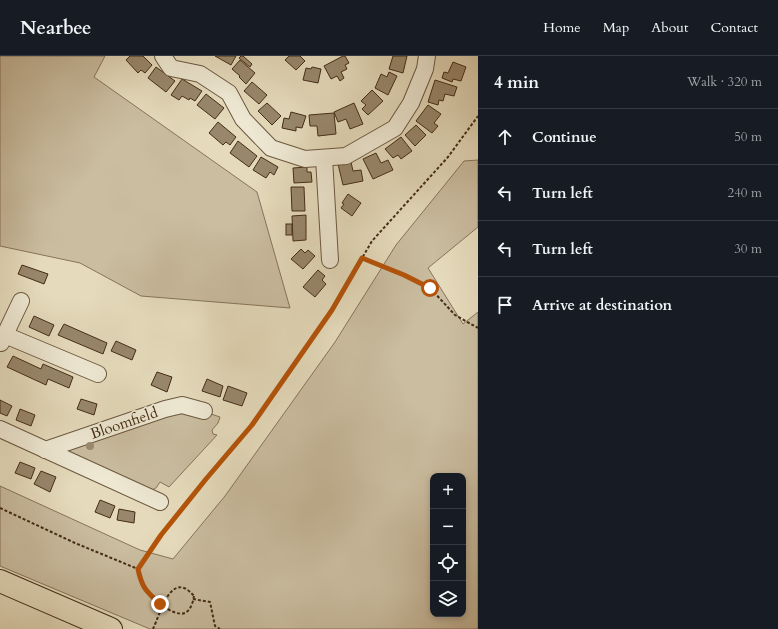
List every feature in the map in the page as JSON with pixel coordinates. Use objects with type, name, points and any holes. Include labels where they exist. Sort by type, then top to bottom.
[{"type":"highway","points":[[0,581],[111,629]]},
{"type":"street","points":[[163,56],[171,68],[200,74],[230,93],[243,119],[271,148],[305,159],[346,156],[395,128],[411,103],[425,69],[427,56]]},
{"type":"street","points":[[324,158],[330,260]]},
{"type":"street","points":[[21,301],[3,339],[98,374]]},
{"type":"street","name":"Bloomfield","points":[[46,450],[165,409],[182,405],[204,411]]},
{"type":"street","points":[[0,429],[160,502]]},
{"type":"path","points":[[194,598],[190,608],[186,612],[179,614],[172,611],[160,604],[148,592],[141,582],[138,569],[161,535],[252,425],[332,310],[372,241],[448,157],[478,116]]},
{"type":"path","points":[[362,258],[404,275],[430,288],[455,315],[478,328]]},
{"type":"path","points":[[0,508],[75,543],[138,569]]},
{"type":"path","points":[[153,629],[167,596],[172,590],[180,587],[189,590],[194,598],[210,602],[215,626],[220,629]]},
{"type":"shaded area","points":[[0,56],[105,56],[94,77],[257,192],[290,308],[141,296],[80,263],[0,246]]},
{"type":"shaded area","points":[[478,160],[478,227],[428,268],[463,324],[478,312],[478,629],[150,629],[0,566],[0,486],[140,550],[173,559],[225,496],[335,342],[396,245],[464,161]]},
{"type":"shaded area","points":[[168,412],[211,414],[220,417],[218,423],[212,430],[213,434],[217,435],[169,487],[160,482],[156,488],[152,490],[64,450]]},
{"type":"building","points":[[130,56],[143,56],[152,65],[145,73],[141,70],[138,73],[126,60]]},
{"type":"building","points":[[215,56],[236,56],[231,65]]},
{"type":"building","points":[[241,56],[252,64],[250,67],[239,58]]},
{"type":"building","points":[[289,56],[300,56],[305,61],[296,70],[285,60]]},
{"type":"building","points":[[345,56],[349,63],[345,65],[347,69],[341,72],[344,78],[340,81],[337,76],[331,79],[324,66]]},
{"type":"building","points":[[393,56],[407,56],[403,73],[389,69]]},
{"type":"building","points":[[240,60],[255,73],[246,84],[232,69]]},
{"type":"building","points":[[453,62],[466,67],[461,81],[453,79],[452,82],[442,78],[444,72],[448,73]]},
{"type":"building","points":[[156,67],[175,81],[166,92],[148,78]]},
{"type":"building","points":[[312,67],[321,69],[318,83],[303,80],[306,68],[311,69]]},
{"type":"building","points":[[389,72],[397,76],[388,95],[375,88],[381,74],[387,77]]},
{"type":"building","points":[[182,79],[202,91],[195,101],[190,98],[189,100],[182,96],[179,100],[171,95]]},
{"type":"building","points":[[435,80],[457,87],[454,96],[445,94],[443,101],[439,100],[438,105],[428,102]]},
{"type":"building","points":[[252,82],[267,95],[259,104],[244,91]]},
{"type":"building","points":[[372,90],[383,101],[368,115],[362,109],[366,105],[361,101]]},
{"type":"building","points":[[206,94],[224,108],[215,119],[197,105]]},
{"type":"building","points":[[267,103],[281,116],[272,125],[258,111]]},
{"type":"building","points":[[354,103],[363,124],[350,129],[346,119],[338,122],[334,112]]},
{"type":"building","points":[[428,105],[441,114],[434,123],[438,126],[432,133],[416,121]]},
{"type":"building","points":[[291,112],[306,116],[302,128],[296,127],[296,131],[282,128],[284,118],[289,119]]},
{"type":"building","points":[[334,113],[336,134],[318,136],[317,126],[310,126],[309,115]]},
{"type":"building","points":[[218,122],[236,137],[230,145],[226,142],[223,145],[209,133]]},
{"type":"building","points":[[416,125],[426,135],[415,146],[405,135]]},
{"type":"building","points":[[401,137],[412,151],[401,159],[398,155],[393,158],[385,149]]},
{"type":"building","points":[[238,141],[257,156],[249,167],[230,153]]},
{"type":"building","points":[[376,153],[381,163],[388,160],[393,170],[373,179],[363,159]]},
{"type":"building","points":[[261,157],[278,167],[274,175],[270,172],[266,178],[253,170]]},
{"type":"building","points":[[351,162],[353,171],[361,170],[363,181],[343,185],[338,164]]},
{"type":"building","points":[[307,167],[307,172],[311,172],[312,182],[294,183],[293,168]]},
{"type":"building","points":[[291,187],[304,187],[305,211],[292,211]]},
{"type":"building","points":[[348,194],[361,203],[352,216],[341,208],[344,204],[342,203]]},
{"type":"building","points":[[306,215],[306,240],[293,241],[292,216]]},
{"type":"building","points":[[286,224],[292,224],[292,235],[286,235]]},
{"type":"building","points":[[301,249],[305,253],[308,250],[315,256],[303,269],[291,259]]},
{"type":"building","points":[[22,265],[48,274],[44,284],[18,274]]},
{"type":"building","points":[[318,270],[325,276],[322,280],[326,284],[315,297],[303,287]]},
{"type":"building","points":[[34,316],[54,325],[49,336],[29,327]]},
{"type":"building","points":[[64,324],[107,343],[103,354],[58,335]]},
{"type":"building","points":[[116,341],[136,350],[132,360],[111,351]]},
{"type":"building","points":[[13,356],[41,369],[43,364],[73,377],[69,388],[48,379],[46,385],[7,367]]},
{"type":"building","points":[[157,372],[172,377],[167,392],[151,385]]},
{"type":"building","points":[[207,379],[223,386],[220,397],[202,391]]},
{"type":"building","points":[[228,386],[247,393],[242,406],[223,400]]},
{"type":"building","points":[[81,399],[97,404],[94,415],[77,409]]},
{"type":"building","points":[[0,400],[12,406],[7,416],[0,413]]},
{"type":"building","points":[[20,409],[35,415],[31,426],[16,420]]},
{"type":"building","points":[[20,462],[35,468],[31,479],[15,473]]},
{"type":"building","points":[[41,471],[56,477],[50,492],[34,484]]},
{"type":"building","points":[[100,500],[115,506],[110,518],[95,512]]},
{"type":"building","points":[[119,509],[135,512],[134,523],[117,520]]},
{"type":"route","points":[[160,604],[148,592],[141,582],[138,569],[161,535],[252,425],[332,310],[362,258],[383,265],[430,288]]}]
